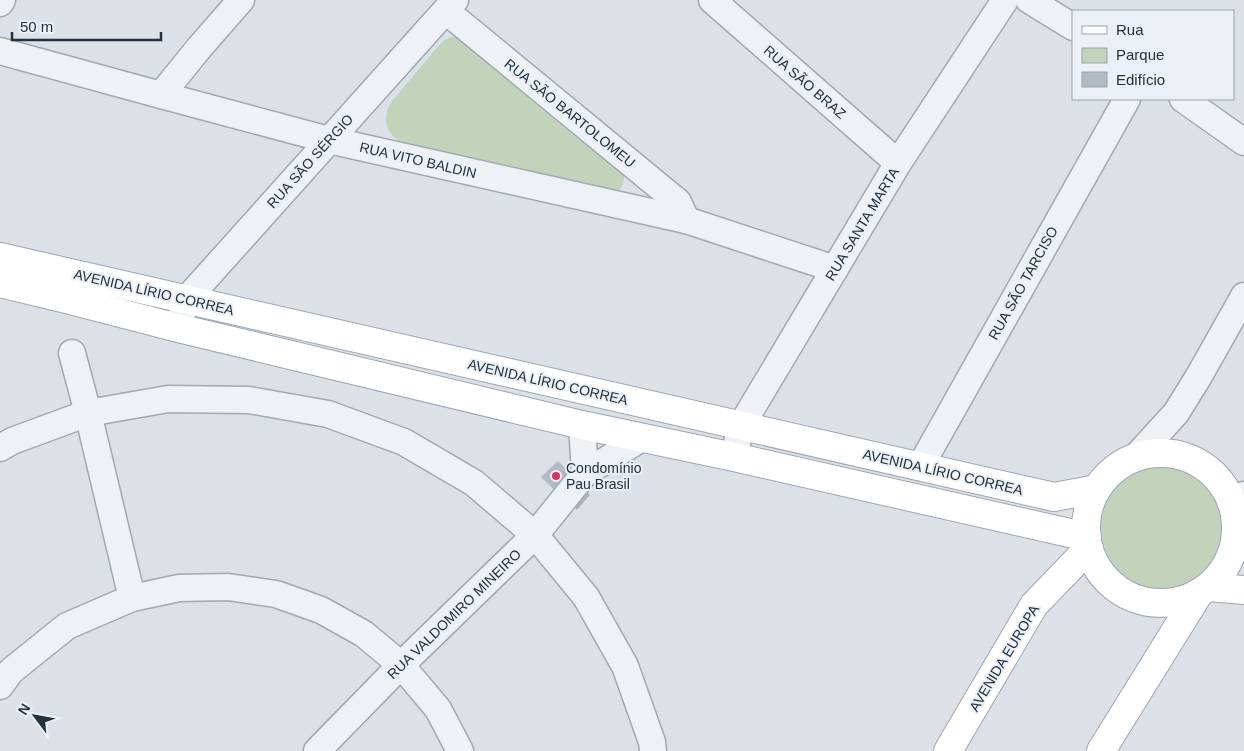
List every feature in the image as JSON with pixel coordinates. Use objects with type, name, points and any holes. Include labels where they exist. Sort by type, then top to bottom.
[{"type":"main road","name":"AVENIDA LÍRIO CORREA","points":[[0,257],[1054,498],[1097,489]]},
{"type":"main road","name":"AVENIDA LÍRIO CORREA","points":[[0,283],[178,328],[582,425],[734,456],[1088,543]]},
{"type":"main road","points":[[1101,751],[1203,590],[1222,573],[1231,555],[1240,520],[1223,485],[1206,467],[1184,456],[1159,453],[1134,458],[1114,471],[1097,489],[1088,512],[1088,543],[1098,569],[1113,586],[1133,598],[1155,604],[1178,602],[1203,590],[1244,590]]},
{"type":"main road","name":"AVENIDA EUROPA","points":[[948,751],[1034,605],[1088,543]]},
{"type":"street","points":[[162,95],[198,48],[241,0]]},
{"type":"street","name":"RUA SÃO BRAZ","points":[[712,0],[898,163]]},
{"type":"street","name":"RUA SANTA MARTA","points":[[734,456],[742,426],[835,269],[898,163],[1005,0]]},
{"type":"street","points":[[1029,0],[1072,26]]},
{"type":"street","name":"RUA SÃO SÉRGIO","points":[[178,328],[186,300],[450,6]]},
{"type":"street","name":"RUA SÃO BARTOLOMEU","points":[[450,6],[678,202],[686,220]]},
{"type":"street","name":"RUA VITO BALDIN","points":[[0,50],[329,140],[686,220],[835,269]]},
{"type":"street","name":"RUA SÃO TARCISO","points":[[920,467],[1126,100]]},
{"type":"street","points":[[1184,100],[1244,142]]},
{"type":"street","points":[[1134,458],[1176,413],[1244,296]]},
{"type":"street","points":[[72,354],[132,598]]},
{"type":"street","points":[[0,448],[12,441],[88,413],[168,399],[249,400],[328,414],[404,442],[474,483],[535,535],[586,597],[625,666],[654,751]]},
{"type":"street","points":[[582,425],[585,472]]},
{"type":"street","name":"RUA VALDOMIRO MINEIRO","points":[[317,751],[401,665],[535,535],[585,472],[642,438]]},
{"type":"street","points":[[0,686],[11,671],[67,626],[132,598],[179,588],[228,587],[276,594],[322,610],[364,634],[401,665],[438,709],[460,751]]},
{"type":"green space","points":[[451,37],[458,37],[623,171],[623,183],[619,190],[617,192],[406,144],[394,137],[387,127],[386,115],[388,108],[440,44]]},
{"type":"green space","points":[[1162,465],[1175,466],[1187,470],[1207,484],[1221,504],[1225,516],[1225,542],[1221,554],[1207,574],[1187,588],[1175,592],[1162,593],[1149,592],[1137,588],[1117,574],[1103,554],[1099,542],[1098,529],[1099,516],[1103,504],[1117,484],[1137,470],[1149,466]]},
{"type":"building","points":[[558,461],[589,492],[574,509],[541,477]]},
{"type":"place","name":"Condomínio Pau Brasil","points":[[556,476]]}]
